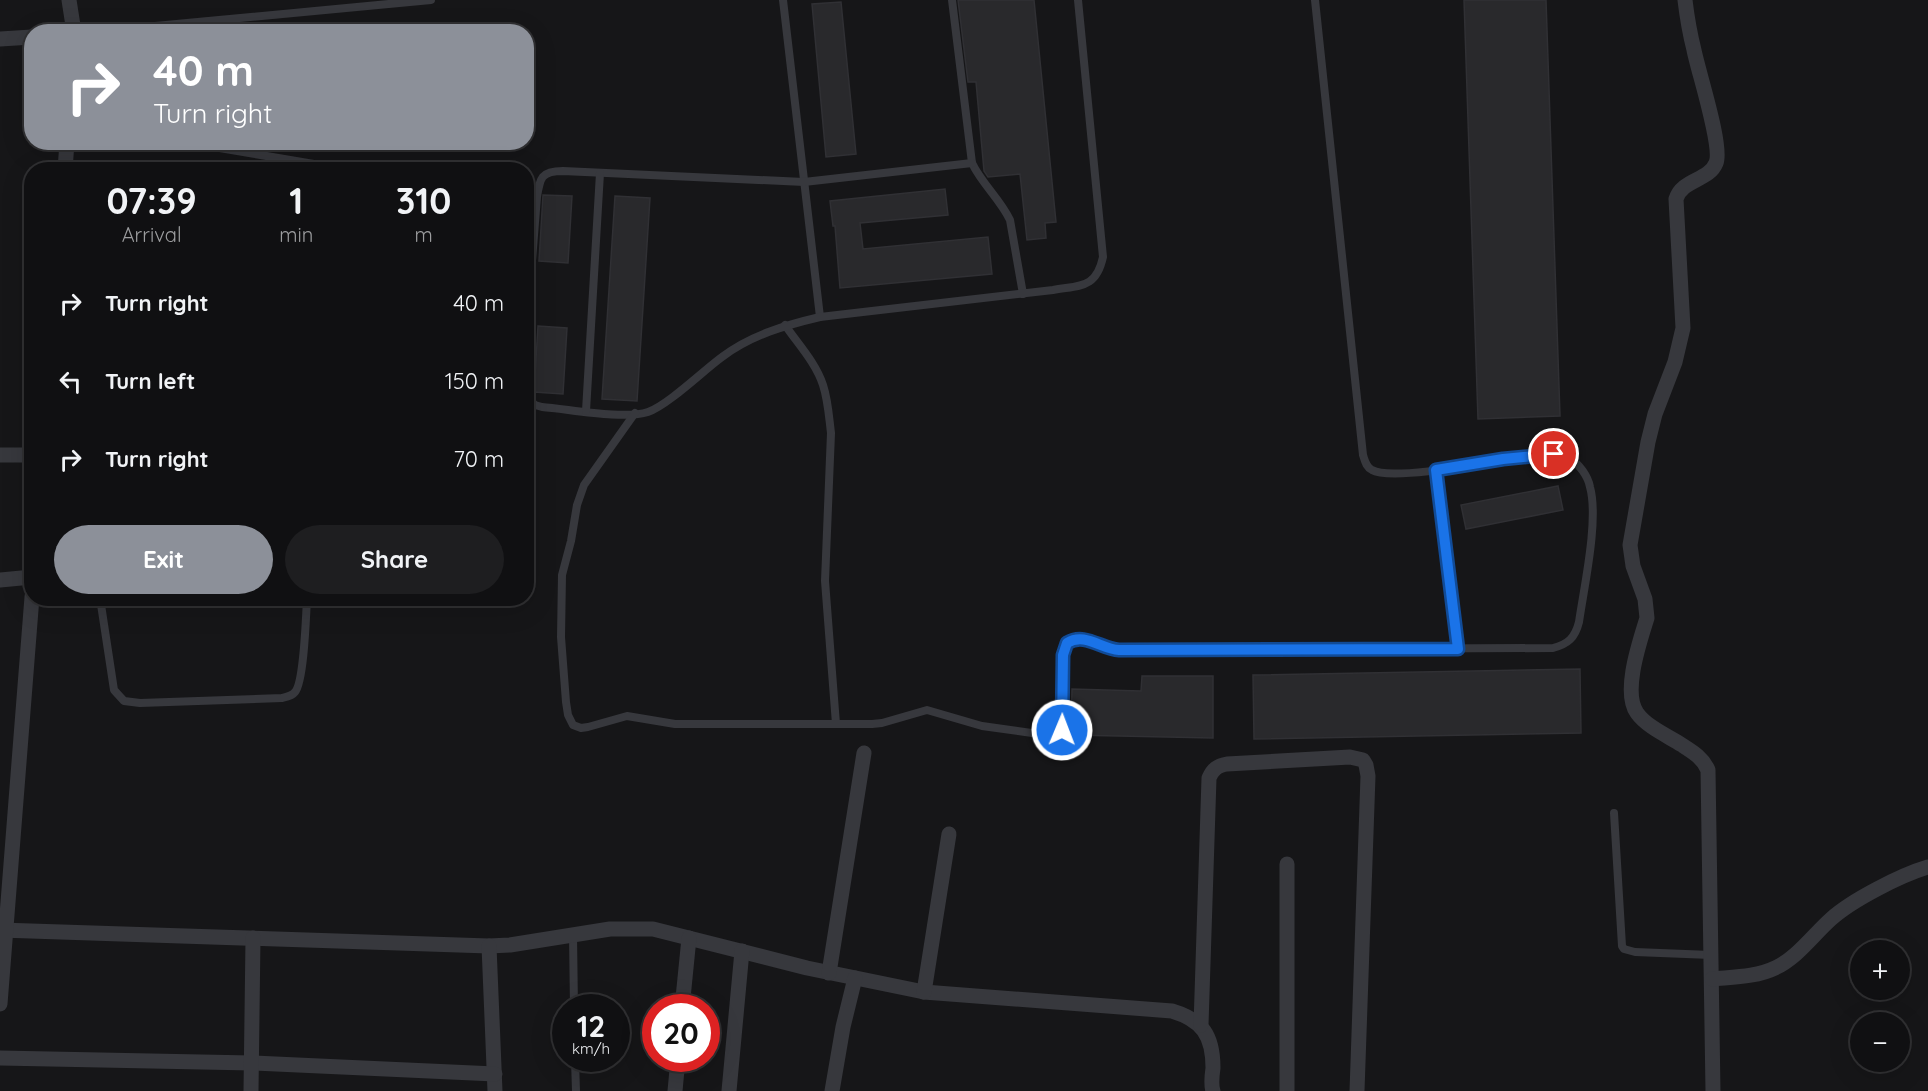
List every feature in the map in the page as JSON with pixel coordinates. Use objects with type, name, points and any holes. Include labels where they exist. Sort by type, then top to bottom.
[{"type":"street","points":[[69,0],[73,24]]},
{"type":"street","points":[[1685,0],[1718,156],[1711,171],[1682,188],[1676,199],[1683,328],[1675,362],[1655,414],[1648,441],[1632,531],[1631,556],[1647,608],[1647,618],[1631,685],[1634,707],[1638,714],[1657,730],[1698,756],[1708,770],[1713,1091]]},
{"type":"street","points":[[0,39],[24,38]]},
{"type":"street","points":[[0,455],[24,455]]},
{"type":"street","points":[[0,580],[24,578]]},
{"type":"street","points":[[0,1004],[3,929],[31,606]]},
{"type":"street","points":[[829,973],[864,753]]},
{"type":"street","points":[[1213,1091],[1211,1048],[1201,1025],[1211,772],[1227,764],[1350,757],[1363,760],[1368,776],[1357,1091]]},
{"type":"street","points":[[924,992],[949,834]]},
{"type":"street","points":[[1287,864],[1287,1091]]},
{"type":"street","points":[[1712,979],[1757,973],[1775,968],[1786,961],[1843,910],[1902,878],[1928,867]]},
{"type":"street","points":[[3,929],[489,946],[634,928],[653,929],[829,973],[924,992],[1172,1011],[1189,1016],[1201,1025]]},
{"type":"street","points":[[251,1091],[253,938]]},
{"type":"street","points":[[683,994],[688,938]]},
{"type":"street","points":[[489,946],[495,1091]]},
{"type":"street","points":[[729,1091],[742,951]]},
{"type":"street","points":[[832,1091],[843,1027],[855,978]]},
{"type":"street","points":[[0,1058],[252,1063],[495,1074]]},
{"type":"street","points":[[675,1091],[677,1072]]},
{"type":"lane","points":[[176,24],[430,0]]},
{"type":"lane","points":[[783,0],[820,317]]},
{"type":"lane","points":[[951,0],[972,163],[1010,220],[1023,294]]},
{"type":"lane","points":[[534,405],[586,411],[648,412],[725,354],[785,325],[820,317],[1023,294],[1089,282],[1096,277],[1101,268],[1102,257],[1078,0]]},
{"type":"lane","points":[[635,413],[584,485],[577,505],[562,575],[561,637],[566,702],[568,715],[573,724],[581,728],[627,716],[675,724],[882,723],[927,710],[982,726],[1057,735],[1063,725],[1062,665],[1065,648],[1071,640],[1081,638],[1111,650],[1553,648],[1567,644],[1572,639],[1579,622],[1593,517],[1590,485],[1584,473],[1568,457],[1554,454],[1539,455],[1403,474],[1383,474],[1371,470],[1366,465],[1363,455],[1315,0]]},
{"type":"lane","points":[[231,150],[302,162]]},
{"type":"lane","points":[[534,235],[540,180],[553,171],[804,182],[972,163]]},
{"type":"lane","points":[[586,411],[600,173]]},
{"type":"lane","points":[[785,325],[816,369],[823,386],[831,433],[825,581],[836,724]]},
{"type":"lane","points":[[1436,470],[1458,649]]},
{"type":"lane","points":[[101,606],[114,690],[124,701],[140,703],[290,696],[295,692],[301,676],[307,606]]},
{"type":"lane","points":[[1614,813],[1624,949],[1635,952],[1711,955]]},
{"type":"lane","points":[[573,935],[574,994]]},
{"type":"lane","points":[[575,1072],[576,1091]]},
{"type":"building","points":[[958,0],[1034,0],[1056,222],[1045,223],[1046,238],[1027,240],[1020,174],[988,177],[984,171],[976,82],[968,82]]},
{"type":"building","points":[[1464,0],[1546,0],[1560,416],[1478,419]]},
{"type":"building","points":[[841,2],[856,154],[826,157],[812,4]]},
{"type":"building","points":[[945,189],[948,215],[860,223],[863,249],[988,237],[992,274],[840,288],[835,226],[833,226],[830,201]]},
{"type":"building","points":[[543,195],[572,196],[568,263],[539,261]]},
{"type":"building","points":[[615,196],[650,198],[637,401],[602,399]]},
{"type":"building","points":[[538,326],[567,328],[563,394],[534,392]]},
{"type":"building","points":[[1558,486],[1563,510],[1466,529],[1461,505]]},
{"type":"building","points":[[1580,669],[1581,733],[1254,739],[1253,675]]},
{"type":"building","points":[[1142,676],[1213,676],[1213,738],[1071,735],[1072,689],[1141,691]]},
{"type":"route","points":[[1062,730],[1062,665],[1065,648],[1071,640],[1087,639],[1111,650],[1458,649],[1436,470],[1503,459],[1554,454]]}]
